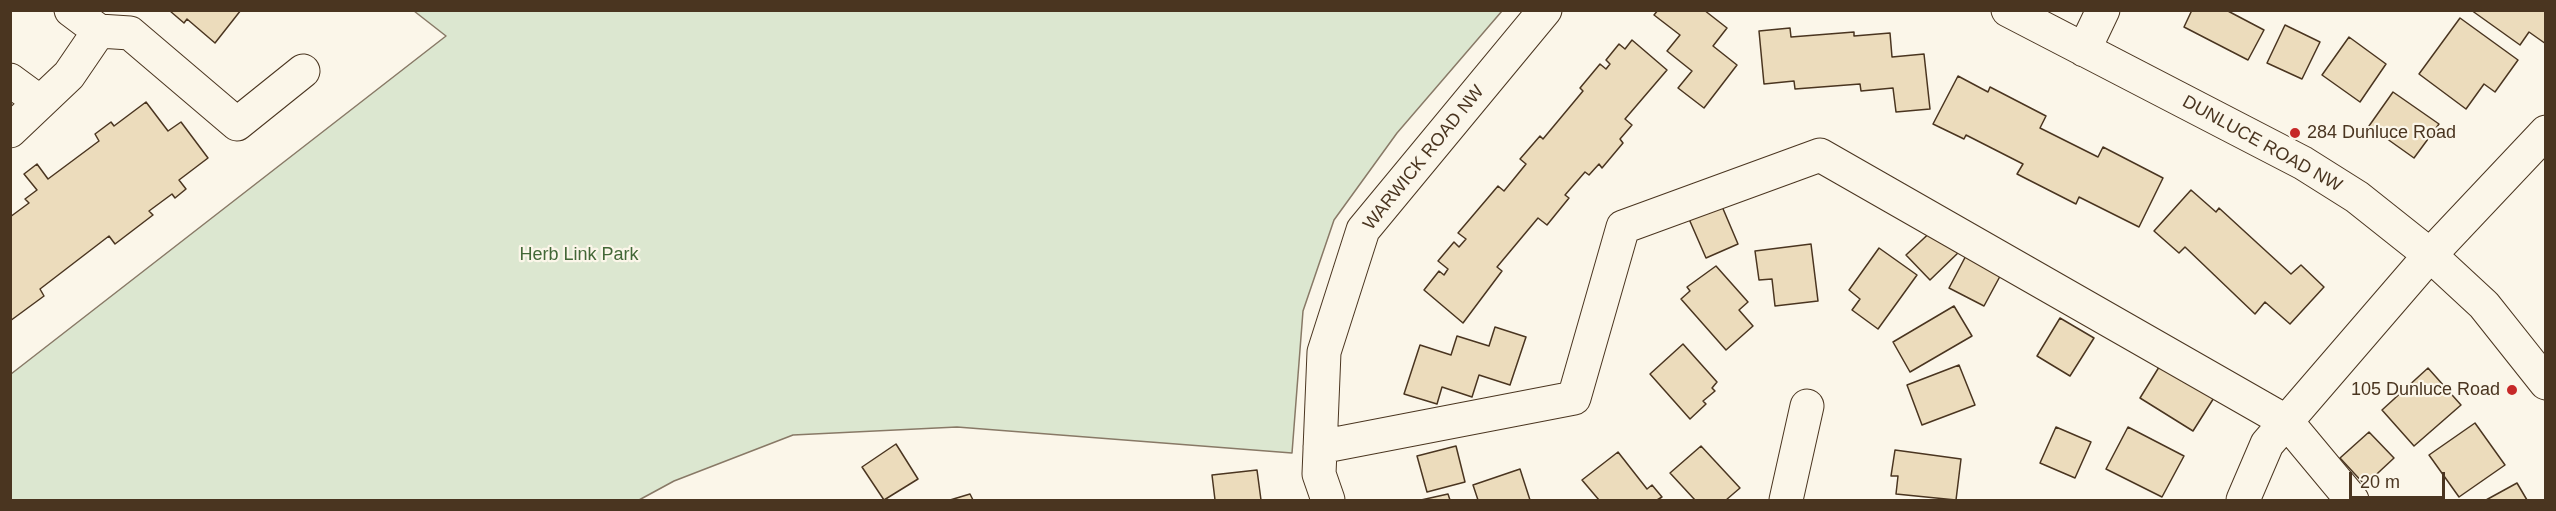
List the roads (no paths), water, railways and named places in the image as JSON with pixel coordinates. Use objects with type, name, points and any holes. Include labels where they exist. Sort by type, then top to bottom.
[{"type":"street","points":[[71,10],[99,32],[130,33],[237,124],[303,71]]},
{"type":"street","name":"WARWICK ROAD NW","points":[[1328,501],[1319,474],[1324,352],[1363,230],[1545,10]]},
{"type":"street","name":"DUNLUCE ROAD NW","points":[[2008,10],[2303,163],[2357,197],[2430,255],[2484,305],[2546,383]]},
{"type":"street","points":[[2084,50],[2103,10]]},
{"type":"street","points":[[10,131],[69,75],[99,32]]},
{"type":"street","points":[[10,80],[40,102]]},
{"type":"street","points":[[2243,501],[2266,444],[2430,255],[2546,132]]},
{"type":"street","points":[[1320,447],[1574,398],[1623,227],[1820,155],[2287,422],[2352,501]]},
{"type":"street","points":[[1786,501],[1807,406]]},
{"type":"place","name":"284 Dunluce Road","points":[[2295,133]]},
{"type":"place","name":"105 Dunluce Road","points":[[2512,390]]},
{"type":"park label","name":"Herb Link Park","points":[[579,255]]}]
